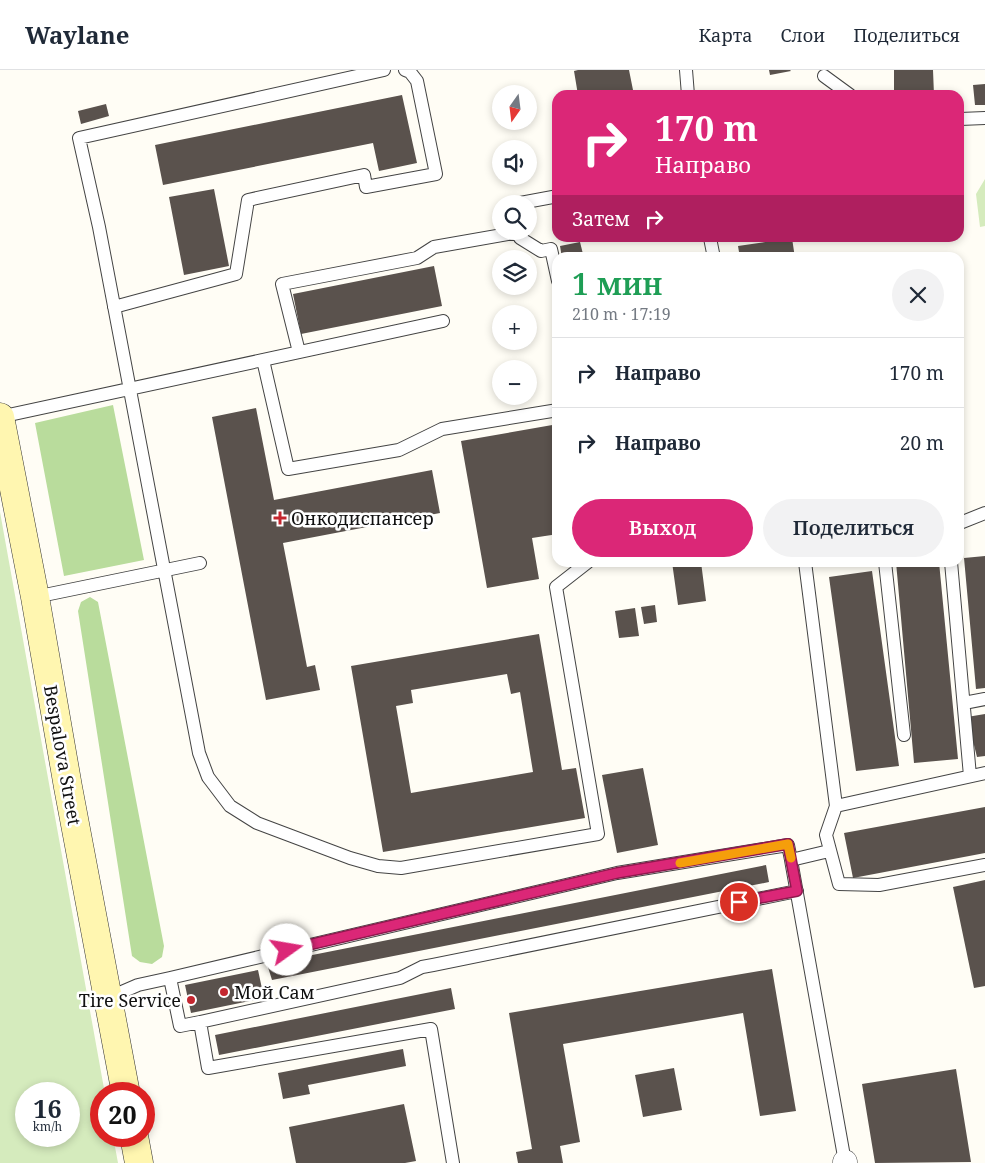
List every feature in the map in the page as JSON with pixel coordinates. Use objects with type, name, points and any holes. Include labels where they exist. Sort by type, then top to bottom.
[{"type":"main road","name":"Bespalova Street","points":[[0,417],[35,596],[124,1082]]},
{"type":"main road","points":[[136,1147],[139,1163]]},
{"type":"lane","points":[[384,70],[79,138],[99,228],[198,754],[208,777],[230,806],[257,822],[350,858],[378,866],[401,868],[598,834],[556,587],[582,567]]},
{"type":"lane","points":[[114,307],[236,274],[248,200],[364,175],[366,187],[436,174],[417,81],[410,72],[405,70]]},
{"type":"lane","points":[[686,70],[688,90]]},
{"type":"lane","points":[[824,76],[843,90]]},
{"type":"lane","points":[[964,118],[985,118]]},
{"type":"lane","points":[[537,200],[552,197]]},
{"type":"lane","points":[[299,352],[282,284],[417,258],[434,247],[492,237]]},
{"type":"lane","points":[[523,240],[541,251],[551,249],[552,254]]},
{"type":"lane","points":[[0,417],[443,321]]},
{"type":"lane","points":[[263,360],[288,469],[399,450],[442,429],[552,411]]},
{"type":"lane","points":[[964,521],[985,513]]},
{"type":"lane","points":[[35,596],[200,563]]},
{"type":"lane","points":[[806,567],[836,806],[826,835],[839,884],[879,885],[985,864]]},
{"type":"lane","points":[[885,567],[904,735]]},
{"type":"lane","points":[[951,567],[970,776]]},
{"type":"lane","points":[[964,703],[985,700]]},
{"type":"lane","points":[[836,806],[985,773]]},
{"type":"lane","points":[[108,998],[138,985],[617,873],[788,844],[845,1162]]},
{"type":"lane","points":[[791,860],[829,851]]},
{"type":"lane","points":[[170,978],[180,1026],[400,978],[422,967],[797,891]]},
{"type":"lane","points":[[200,1022],[208,1068],[431,1029],[453,1163]]},
{"type":"green space","points":[[985,179],[985,226],[980,227],[976,194]]},
{"type":"green space","points":[[113,405],[144,560],[64,576],[35,423]]},
{"type":"green space","points":[[0,512],[103,1082],[90,1082],[90,1147],[115,1147],[118,1163],[0,1163]]},
{"type":"green space","points":[[90,597],[98,602],[164,946],[162,957],[152,964],[140,962],[132,956],[78,611],[81,602]]},
{"type":"building","points":[[629,70],[633,90],[577,90],[574,71]]},
{"type":"building","points":[[769,70],[790,70],[791,71],[770,75]]},
{"type":"building","points":[[894,70],[933,70],[934,90],[894,90]]},
{"type":"building","points":[[985,84],[985,105],[975,105],[973,85]]},
{"type":"building","points":[[402,95],[417,163],[379,171],[373,143],[163,185],[155,145]]},
{"type":"building","points":[[106,104],[109,116],[81,124],[78,111]]},
{"type":"building","points":[[214,189],[229,266],[184,275],[169,197]]},
{"type":"building","points":[[580,242],[582,252],[561,252],[560,246]]},
{"type":"building","points":[[765,242],[793,242],[794,252],[739,252],[738,246]]},
{"type":"building","points":[[434,266],[442,306],[301,334],[293,294]]},
{"type":"building","points":[[256,408],[274,500],[432,470],[440,513],[283,543],[307,667],[315,665],[320,690],[266,700],[212,417]]},
{"type":"building","points":[[552,425],[552,535],[532,538],[539,579],[487,588],[461,441]]},
{"type":"building","points":[[985,556],[985,688],[976,689],[964,558]]},
{"type":"building","points":[[673,567],[702,567],[706,601],[678,605]]},
{"type":"building","points":[[896,567],[939,567],[958,759],[914,763]]},
{"type":"building","points":[[872,571],[899,766],[856,771],[829,577]]},
{"type":"building","points":[[655,605],[657,622],[644,624],[641,607]]},
{"type":"building","points":[[635,608],[639,636],[619,638],[615,611]]},
{"type":"building","points":[[539,634],[562,770],[576,768],[585,818],[383,852],[351,666]],"holes":[[[507,674],[511,694],[520,692],[533,772],[411,793],[396,706],[413,703],[411,690]]]},
{"type":"building","points":[[985,714],[985,756],[977,757],[967,717]]},
{"type":"building","points":[[643,768],[658,845],[617,853],[602,775]]},
{"type":"building","points":[[985,807],[985,853],[853,878],[844,833]]},
{"type":"building","points":[[766,865],[769,882],[272,980],[267,964]]},
{"type":"building","points":[[985,880],[985,986],[974,988],[953,887]]},
{"type":"building","points":[[772,969],[796,1111],[760,1116],[743,1013],[563,1044],[580,1142],[560,1146],[563,1163],[518,1163],[516,1152],[532,1149],[509,1013]]},
{"type":"building","name":"Мой Сам","points":[[258,970],[264,998],[191,1013],[185,985]]},
{"type":"building","points":[[451,988],[455,1009],[219,1055],[215,1035]]},
{"type":"building","points":[[403,1049],[406,1066],[308,1085],[310,1094],[283,1099],[278,1073]]},
{"type":"building","points":[[674,1068],[682,1110],[643,1117],[635,1075]]},
{"type":"building","points":[[956,1069],[971,1162],[875,1163],[862,1084]]},
{"type":"building","points":[[404,1104],[416,1161],[405,1163],[296,1163],[289,1127]]},
{"type":"slow traffic","points":[[680,863],[788,844],[791,858]]},
{"type":"place","name":"Онкодиспансер","points":[[280,518]]},
{"type":"place","name":"Мой Сам","points":[[224,992]]},
{"type":"place","name":"Tire Service","points":[[191,1000]]},
{"type":"route","points":[[287,950],[617,873],[788,844],[797,891],[739,902]]}]
